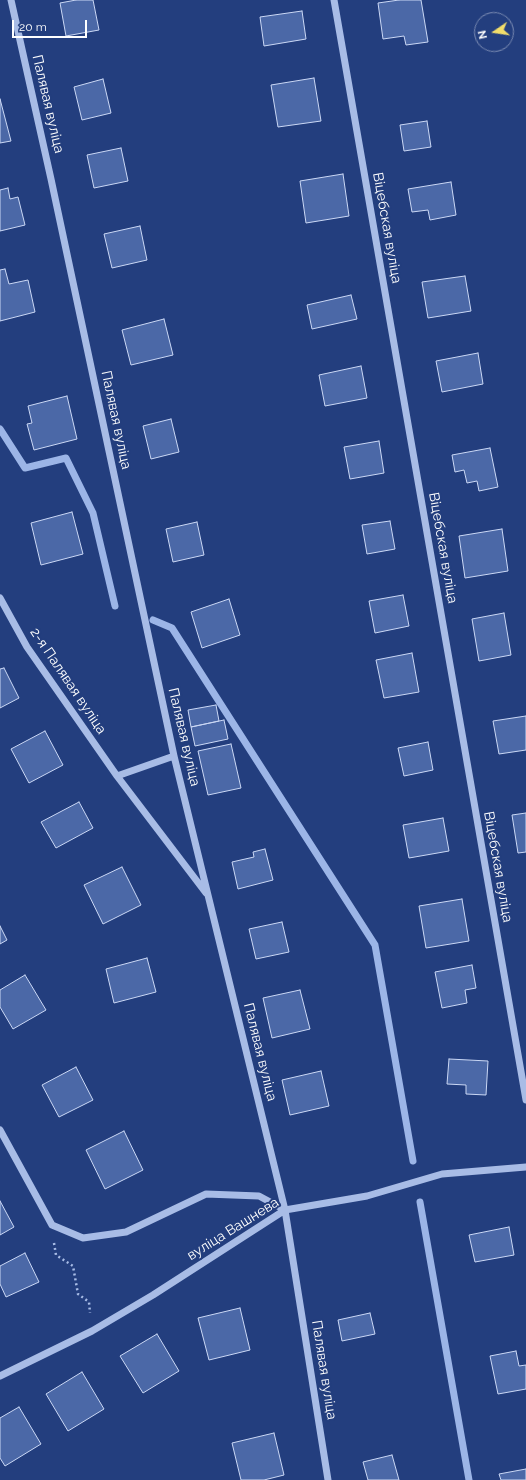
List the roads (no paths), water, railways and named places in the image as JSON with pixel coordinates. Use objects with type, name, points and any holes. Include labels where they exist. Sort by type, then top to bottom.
[{"type":"street","name":"Палявая вуліца","points":[[11,0],[53,187],[174,756],[285,1210],[328,1480]]},
{"type":"street","name":"Віцебская вуліца","points":[[334,0],[526,1100]]},
{"type":"street","name":"2-я Палявая вуліца","points":[[0,598],[27,647],[117,776],[208,896]]},
{"type":"street","points":[[117,776],[174,756]]},
{"type":"street","points":[[0,1130],[52,1225],[83,1238],[126,1232],[206,1194],[259,1196],[285,1210]]},
{"type":"street","name":"вуліца Вашнева","points":[[0,1376],[92,1331],[153,1295],[285,1210],[366,1196],[442,1174],[526,1167]]},
{"type":"waterway","points":[[0,429],[25,468],[66,458],[93,513],[115,606]]},
{"type":"waterway","points":[[153,620],[172,628],[375,945],[413,1161]]},
{"type":"waterway","points":[[420,1202],[469,1480]]}]
